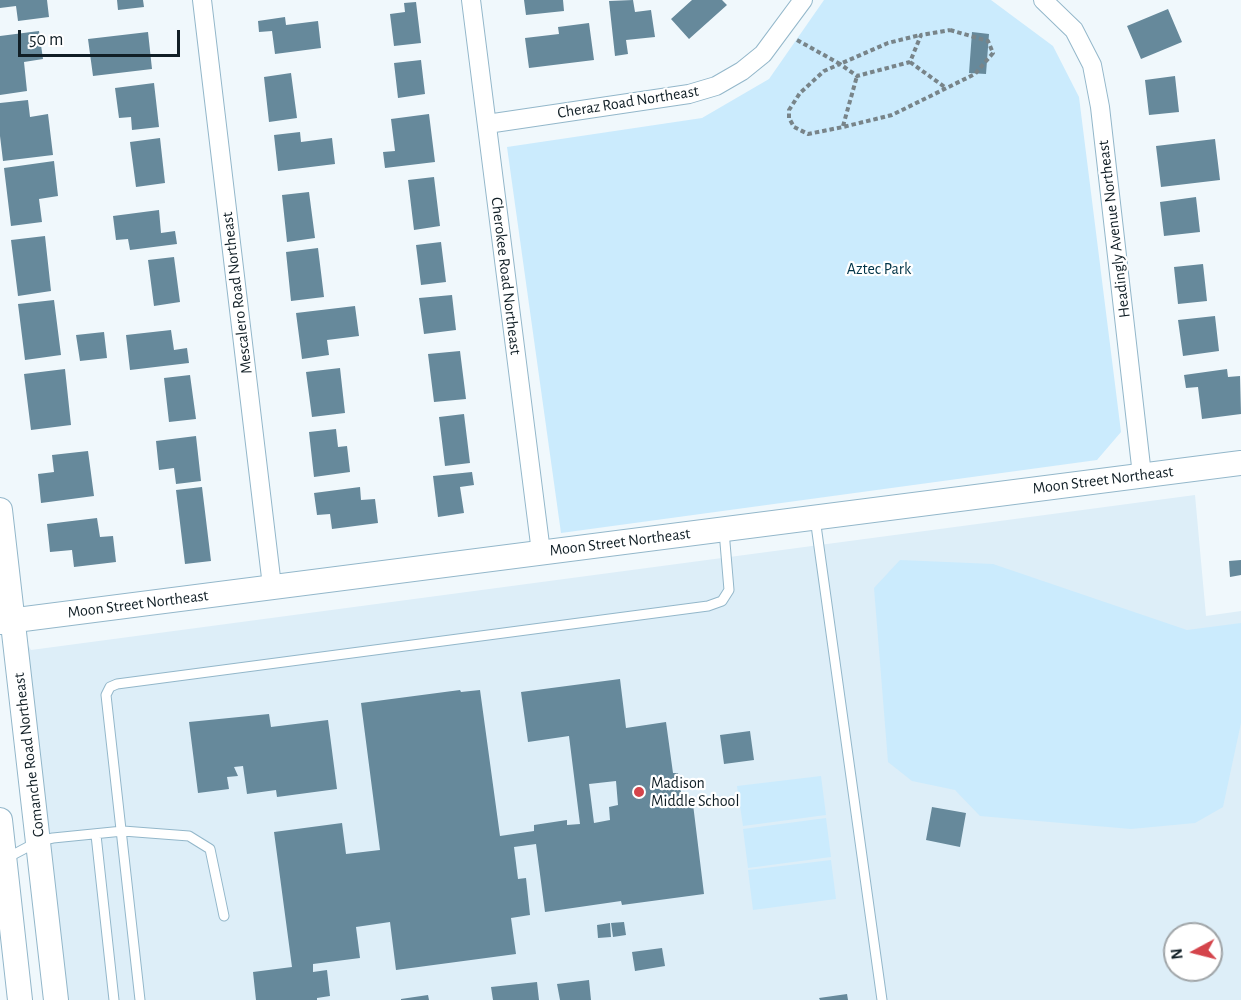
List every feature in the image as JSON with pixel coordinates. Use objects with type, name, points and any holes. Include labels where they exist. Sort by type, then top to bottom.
[{"type":"street","name":"Mescalero Road Northeast","points":[[202,0],[272,586]]},
{"type":"street","name":"Cherokee Road Northeast","points":[[471,0],[541,552]]},
{"type":"street","name":"Cheraz Road Northeast","points":[[487,124],[689,94],[716,86],[742,71],[763,54],[803,0]]},
{"type":"street","name":"Headingly Avenue Northeast","points":[[1043,0],[1074,30],[1092,65],[1100,107],[1142,475]]},
{"type":"street","name":"Moon Street Northeast","points":[[6,621],[1241,463]]},
{"type":"street","name":"Comanche Road Northeast","points":[[0,510],[6,621],[39,841],[56,1000]]},
{"type":"street","points":[[0,820],[2,858],[20,1000]]},
{"type":"lane","points":[[815,518],[882,1000]]},
{"type":"lane","points":[[140,1000],[106,694],[110,687],[129,682],[708,606],[722,601],[729,590],[723,528]]},
{"type":"lane","points":[[2,858],[39,841],[123,831],[189,836],[210,849],[224,916]]},
{"type":"lane","points":[[96,835],[114,1000]]},
{"type":"path","points":[[950,30],[988,41],[993,53],[975,74],[892,115],[808,134],[794,127],[789,118],[789,110],[800,93],[824,71],[840,64],[888,43],[950,30]]},
{"type":"path","points":[[910,62],[921,35]]},
{"type":"path","points":[[797,40],[857,76]]},
{"type":"path","points":[[857,76],[910,62],[947,88]]},
{"type":"path","points":[[843,127],[857,76]]},
{"type":"shaded area","name":"Madison Middle School","points":[[1195,495],[1206,616],[1241,611],[1241,1000],[68,1000],[13,620],[31,650]]},
{"type":"green space","name":"Aztec Park","points":[[824,0],[991,0],[1053,46],[1079,97],[1121,432],[1097,460],[561,533],[507,147],[702,118],[769,79]]},
{"type":"green space","points":[[900,560],[993,564],[1187,630],[1241,623],[1241,723],[1223,807],[1195,823],[1131,829],[980,816],[955,790],[912,781],[888,762],[874,588]]},
{"type":"green space","points":[[821,776],[826,815],[743,826],[737,786]]},
{"type":"green space","points":[[826,818],[831,857],[748,868],[743,829]]},
{"type":"green space","points":[[831,860],[836,899],[753,910],[748,870]]},
{"type":"building","points":[[0,0],[47,0],[49,17],[18,21],[16,6],[0,8]]},
{"type":"building","points":[[117,0],[143,0],[144,7],[118,10]]},
{"type":"building","points":[[524,0],[563,0],[564,11],[526,15]]},
{"type":"building","points":[[633,0],[635,12],[651,10],[655,37],[626,40],[628,54],[615,56],[609,1]]},
{"type":"building","points":[[692,0],[722,0],[727,5],[689,39],[671,19]]},
{"type":"building","points":[[416,2],[421,43],[394,46],[390,14],[405,12],[404,3]]},
{"type":"building","points":[[1168,9],[1182,42],[1141,59],[1127,26]]},
{"type":"building","points":[[285,17],[286,25],[318,21],[321,48],[275,54],[272,31],[259,32],[258,21]]},
{"type":"building","points":[[589,23],[594,60],[529,68],[525,38],[559,34],[558,27]]},
{"type":"building","points":[[39,31],[43,59],[24,62],[27,91],[0,95],[0,36]]},
{"type":"building","points":[[148,32],[152,69],[93,76],[88,39]]},
{"type":"building","points":[[972,32],[989,34],[986,74],[969,73]]},
{"type":"building","points":[[421,60],[425,94],[398,98],[394,63]]},
{"type":"building","points":[[291,73],[297,118],[269,122],[264,77]]},
{"type":"building","points":[[1175,76],[1179,112],[1149,115],[1145,80]]},
{"type":"building","points":[[154,83],[159,127],[132,130],[131,117],[119,118],[115,88]]},
{"type":"building","points":[[28,100],[30,117],[48,114],[53,155],[3,161],[0,103]]},
{"type":"building","points":[[429,114],[435,162],[385,168],[383,152],[395,151],[391,119]]},
{"type":"building","points":[[300,132],[301,142],[332,138],[335,164],[278,171],[274,135]]},
{"type":"building","points":[[160,138],[165,183],[136,187],[130,142]]},
{"type":"building","points":[[1215,139],[1220,180],[1161,187],[1156,146]]},
{"type":"building","points":[[54,161],[58,196],[39,199],[42,222],[11,226],[4,168]]},
{"type":"building","points":[[434,177],[440,226],[414,230],[408,180]]},
{"type":"building","points":[[309,192],[315,238],[287,242],[282,195]]},
{"type":"building","points":[[1196,197],[1200,232],[1164,236],[1160,202]]},
{"type":"building","points":[[159,210],[161,233],[175,231],[177,244],[130,250],[128,239],[116,240],[113,216]]},
{"type":"building","points":[[45,236],[51,291],[18,296],[11,240]]},
{"type":"building","points":[[441,242],[446,282],[421,285],[416,245]]},
{"type":"building","points":[[318,248],[324,297],[291,301],[286,252]]},
{"type":"building","points":[[174,257],[180,302],[154,306],[148,260]]},
{"type":"building","points":[[1203,264],[1207,301],[1178,304],[1174,267]]},
{"type":"building","points":[[452,295],[456,330],[424,334],[419,298]]},
{"type":"building","points":[[54,300],[61,355],[25,360],[18,304]]},
{"type":"building","points":[[355,306],[359,336],[327,340],[329,355],[302,359],[296,313]]},
{"type":"building","points":[[1215,316],[1219,351],[1183,356],[1178,320]]},
{"type":"building","points":[[171,330],[174,350],[187,348],[189,363],[130,370],[126,335]]},
{"type":"building","points":[[104,332],[107,358],[80,361],[76,335]]},
{"type":"building","points":[[460,351],[466,399],[434,402],[428,354]]},
{"type":"building","points":[[340,368],[345,413],[312,417],[306,372]]},
{"type":"building","points":[[65,369],[71,425],[31,430],[24,374]]},
{"type":"building","points":[[1227,369],[1228,377],[1240,376],[1241,414],[1202,419],[1198,387],[1186,388],[1184,375]]},
{"type":"building","points":[[190,375],[196,419],[169,422],[164,378]]},
{"type":"building","points":[[464,414],[470,463],[445,466],[439,417]]},
{"type":"building","points":[[336,429],[338,447],[347,446],[350,472],[314,477],[309,432]]},
{"type":"building","points":[[196,436],[201,481],[176,484],[174,468],[159,470],[156,441]]},
{"type":"building","points":[[88,451],[94,496],[41,503],[38,474],[54,472],[52,455]]},
{"type":"building","points":[[472,472],[474,485],[460,487],[464,513],[438,517],[433,476]]},
{"type":"building","points":[[202,487],[211,561],[185,564],[176,490]]},
{"type":"building","points":[[360,487],[361,500],[375,499],[378,523],[332,529],[330,514],[317,515],[314,493]]},
{"type":"building","points":[[97,518],[100,537],[113,536],[116,562],[74,567],[72,550],[50,552],[47,524]]},
{"type":"building","points":[[1241,560],[1241,575],[1230,577],[1229,561]]},
{"type":"building","points":[[620,679],[626,728],[666,722],[673,773],[678,773],[682,798],[692,796],[704,894],[622,905],[621,901],[545,912],[536,844],[514,847],[518,879],[526,878],[530,915],[511,918],[516,954],[396,970],[390,922],[356,927],[360,958],[313,964],[313,972],[327,970],[330,996],[317,998],[317,1000],[256,1000],[253,972],[292,967],[274,832],[342,823],[346,854],[380,850],[361,703],[460,690],[461,692],[480,690],[500,836],[534,831],[534,825],[567,820],[567,825],[580,824],[569,736],[528,742],[521,692]],"holes":[[[616,781],[618,805],[609,807],[610,820],[594,823],[589,784]]]},
{"type":"building","points":[[269,714],[271,727],[328,720],[337,789],[277,797],[276,790],[247,794],[243,766],[234,767],[238,776],[227,777],[229,789],[198,793],[189,722]]},
{"type":"building","points":[[750,731],[754,760],[724,764],[720,735]]},
{"type":"building","points":[[932,807],[966,813],[960,847],[926,840]]},
{"type":"building","points":[[624,922],[626,935],[613,937],[611,923]]},
{"type":"building","points":[[610,923],[611,937],[598,938],[597,925]]},
{"type":"building","points":[[662,948],[665,966],[635,971],[632,952]]},
{"type":"building","points":[[589,980],[591,1000],[560,1000],[557,984]]},
{"type":"building","points":[[537,982],[539,1000],[493,1000],[491,987]]},
{"type":"building","points":[[847,994],[848,1000],[820,1000],[819,998]]},
{"type":"building","points":[[428,995],[429,1000],[401,1000],[401,999]]},
{"type":"place","name":"Madison Middle School","points":[[639,792]]}]
